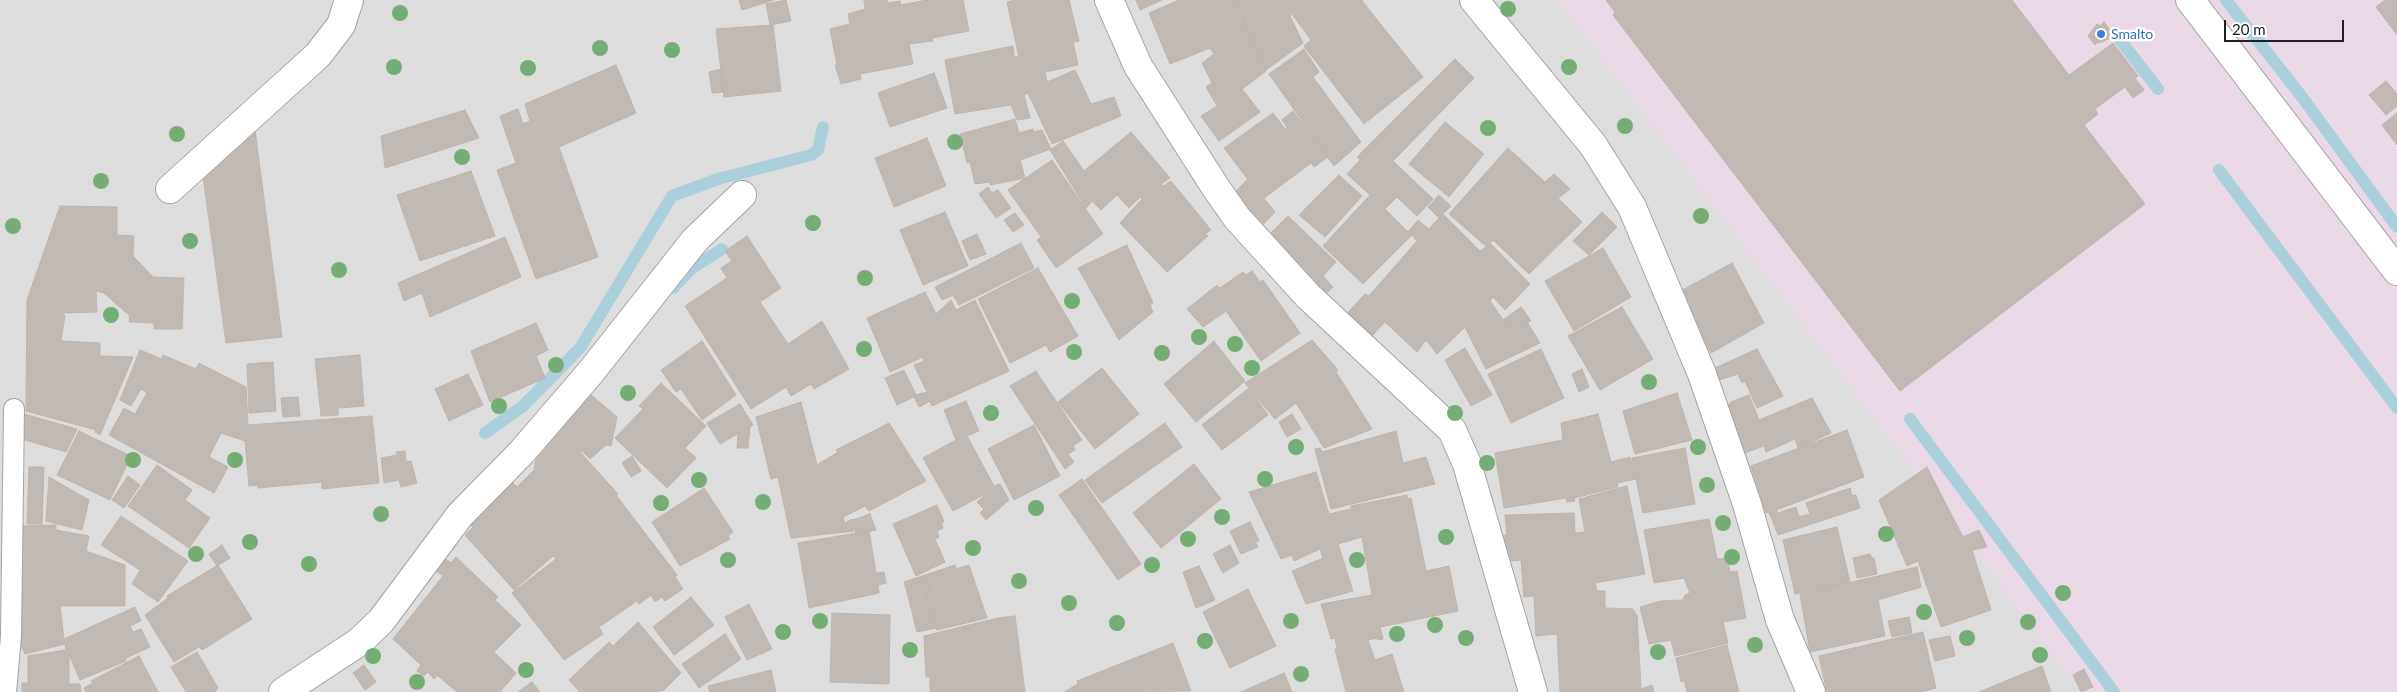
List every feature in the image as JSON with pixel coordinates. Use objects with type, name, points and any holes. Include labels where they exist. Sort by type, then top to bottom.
[{"type":"street","points":[[170,189],[318,55],[341,25],[349,0]]},
{"type":"street","points":[[1109,0],[1138,66],[1216,188],[1238,218],[1308,296],[1452,430],[1467,464],[1532,692]]},
{"type":"street","points":[[1474,0],[1594,145],[1632,207],[1702,374],[1747,504],[1780,620],[1811,692]]},
{"type":"street","points":[[2190,0],[2397,270]]},
{"type":"street","points":[[283,692],[359,642],[381,621],[460,515],[522,452],[590,373],[694,240],[742,195]]},
{"type":"lane","points":[[6,692],[11,636],[14,409]]},
{"type":"shaded area","points":[[0,0],[2397,0],[2397,692],[0,692]]},
{"type":"shaded area","points":[[1558,0],[2397,0],[2397,692],[2081,692]]},
{"type":"building","points":[[739,0],[774,0],[742,10]]},
{"type":"building","points":[[786,0],[791,21],[770,25],[766,4]]},
{"type":"building","points":[[864,0],[887,0],[888,3],[900,1],[901,5],[927,0],[963,0],[969,31],[932,38],[933,41],[909,44],[913,64],[860,74],[861,79],[841,84],[835,65],[837,65],[830,29],[850,24],[848,14],[865,9]]},
{"type":"building","points":[[1015,0],[1069,0],[1079,41],[1073,42],[1078,65],[1045,72],[1047,82],[1075,70],[1091,104],[1114,97],[1121,116],[1052,144],[1028,93],[1024,95],[1030,118],[1017,120],[1011,105],[955,114],[945,60],[1013,46],[1014,57],[1019,57],[1007,2]]},
{"type":"building","points":[[1136,0],[1162,0],[1140,10]]},
{"type":"building","points":[[1179,0],[1235,0],[1266,71],[1242,89],[1260,112],[1219,141],[1201,116],[1217,106],[1206,87],[1212,83],[1202,63],[1214,54],[1210,48],[1170,64],[1149,13]]},
{"type":"building","points":[[1235,0],[1363,0],[1423,77],[1364,124],[1304,46],[1311,40],[1292,14],[1290,16],[1303,43],[1266,70]]},
{"type":"building","points":[[1606,0],[2012,0],[2069,75],[2113,43],[2138,76],[2135,78],[2144,90],[2133,98],[2125,87],[2095,109],[2098,114],[2084,125],[2145,204],[1900,391],[1613,15],[1615,12]]},
{"type":"building","points":[[2385,0],[2397,0],[2397,35],[2376,7]]},
{"type":"building","name":"Smalto","points":[[2104,22],[2115,36],[2098,42],[2095,45],[2088,36],[2097,24],[2100,26]]},
{"type":"building","points":[[773,25],[781,91],[724,97],[716,29]]},
{"type":"building","points":[[1304,49],[1319,72],[1313,77],[1361,142],[1334,166],[1269,74]]},
{"type":"building","points":[[1455,59],[1474,78],[1393,161],[1433,199],[1417,216],[1397,197],[1385,209],[1408,232],[1418,220],[1429,229],[1439,218],[1428,207],[1439,195],[1451,206],[1443,214],[1480,251],[1491,244],[1530,284],[1505,310],[1493,297],[1490,301],[1510,330],[1527,322],[1540,343],[1486,369],[1465,327],[1437,354],[1426,340],[1417,352],[1385,322],[1367,341],[1342,319],[1365,294],[1369,296],[1417,241],[1412,235],[1363,284],[1323,246],[1370,195],[1347,174],[1360,160],[1357,157]]},
{"type":"building","points":[[616,65],[636,113],[559,147],[598,257],[536,279],[497,170],[516,163],[500,116],[518,109],[523,124],[530,121],[525,104]]},
{"type":"building","points":[[721,69],[723,92],[712,93],[709,72]]},
{"type":"building","points":[[934,73],[947,108],[890,127],[878,93]]},
{"type":"building","points":[[2386,81],[2397,94],[2397,106],[2386,115],[2369,95]]},
{"type":"building","points":[[465,110],[479,138],[385,168],[381,136]]},
{"type":"building","points":[[1293,111],[1328,157],[1314,167],[1311,163],[1263,199],[1224,148],[1273,113],[1285,129],[1287,127],[1282,120]]},
{"type":"building","points":[[2397,113],[2397,145],[2382,125]]},
{"type":"building","points":[[1015,119],[1019,133],[1033,129],[1033,132],[1042,130],[1051,149],[1020,160],[1025,178],[990,185],[989,182],[975,184],[970,162],[967,163],[960,134]]},
{"type":"building","points":[[254,122],[282,337],[226,343],[202,169]]},
{"type":"building","points":[[1445,122],[1484,154],[1449,197],[1409,164]]},
{"type":"building","points":[[1131,132],[1170,178],[1161,184],[1163,186],[1171,181],[1211,230],[1205,234],[1208,236],[1167,272],[1120,223],[1142,199],[1140,197],[1129,208],[1117,195],[1101,210],[1092,201],[1086,208],[1050,150],[1063,141],[1084,171]]},
{"type":"building","points":[[927,138],[946,186],[894,207],[875,158]]},
{"type":"building","points":[[1508,148],[1545,182],[1554,174],[1570,189],[1558,198],[1582,222],[1529,274],[1493,240],[1487,247],[1449,214]]},
{"type":"building","points":[[1052,160],[1103,234],[1056,268],[1037,240],[1041,237],[1008,190]]},
{"type":"building","points":[[471,171],[495,236],[420,261],[397,195]]},
{"type":"building","points":[[1339,175],[1362,196],[1325,237],[1299,215]]},
{"type":"building","points":[[1248,179],[1275,212],[1257,231],[1227,200]]},
{"type":"building","points":[[988,187],[992,193],[998,190],[1011,208],[996,218],[979,194]]},
{"type":"building","points":[[60,206],[117,207],[117,235],[134,236],[133,256],[153,277],[184,278],[182,329],[154,329],[154,323],[129,322],[130,316],[104,293],[96,291],[97,312],[62,313],[65,316],[61,341],[100,343],[100,356],[133,357],[100,435],[95,432],[96,430],[26,411],[27,300]]},
{"type":"building","points":[[945,212],[968,266],[923,285],[900,230]]},
{"type":"building","points":[[1602,212],[1617,227],[1589,255],[1573,241]]},
{"type":"building","points":[[1015,213],[1024,225],[1013,232],[1004,220]]},
{"type":"building","points":[[1288,216],[1336,262],[1323,276],[1333,287],[1323,297],[1261,243]]},
{"type":"building","points":[[977,234],[986,254],[970,260],[962,241]]},
{"type":"building","points":[[747,236],[781,288],[760,302],[788,344],[822,321],[849,369],[814,389],[811,384],[791,396],[786,387],[751,409],[685,306],[727,278],[721,268],[732,261],[725,251]]},
{"type":"building","points":[[505,237],[521,277],[430,317],[422,293],[404,301],[398,283]]},
{"type":"building","points":[[1021,243],[1034,268],[959,305],[953,295],[942,300],[935,287]]},
{"type":"building","points":[[1127,245],[1153,303],[1150,305],[1153,312],[1119,340],[1078,268]]},
{"type":"building","points":[[1603,248],[1631,297],[1574,331],[1545,281]]},
{"type":"building","points":[[1732,263],[1764,323],[1711,353],[1677,293]]},
{"type":"building","points":[[1038,268],[1078,336],[1050,352],[1046,345],[1010,363],[978,299]]},
{"type":"building","points":[[1252,271],[1260,282],[1263,280],[1300,333],[1261,361],[1226,311],[1203,327],[1187,309],[1217,285],[1220,288],[1243,272],[1246,275]]},
{"type":"building","points":[[925,292],[936,314],[951,300],[956,310],[975,300],[1009,371],[932,406],[930,401],[919,407],[914,397],[897,405],[885,378],[904,370],[916,395],[927,392],[914,365],[924,361],[923,357],[890,372],[867,318]]},
{"type":"building","points":[[1521,307],[1531,321],[1510,330],[1503,320]]},
{"type":"building","points":[[1622,307],[1653,359],[1600,390],[1568,336]]},
{"type":"building","points":[[536,323],[548,350],[536,356],[545,378],[490,402],[471,351]]},
{"type":"building","points":[[1312,340],[1338,370],[1336,372],[1372,429],[1324,448],[1296,403],[1275,419],[1245,383]]},
{"type":"building","points":[[702,341],[736,395],[702,420],[681,389],[676,392],[661,370]]},
{"type":"building","points":[[1214,341],[1245,381],[1196,422],[1164,384]]},
{"type":"building","points":[[1465,348],[1492,395],[1471,406],[1445,360]]},
{"type":"building","points":[[1541,349],[1564,398],[1511,423],[1488,374]]},
{"type":"building","points":[[1757,349],[1783,396],[1757,408],[1745,381],[1742,383],[1738,374],[1719,380],[1715,368]]},
{"type":"building","points":[[140,350],[162,359],[163,355],[196,369],[199,363],[246,387],[248,425],[372,416],[379,483],[322,489],[322,482],[258,488],[258,485],[249,486],[245,441],[221,433],[209,457],[228,467],[214,493],[109,435],[124,408],[135,414],[147,393],[141,389],[131,406],[120,400]]},
{"type":"building","points":[[360,355],[364,406],[338,408],[338,415],[321,416],[315,359]]},
{"type":"building","points":[[273,362],[276,411],[249,413],[247,364]]},
{"type":"building","points":[[1102,368],[1139,414],[1095,449],[1058,402]]},
{"type":"building","points":[[1582,369],[1589,387],[1579,392],[1572,374]]},
{"type":"building","points":[[1036,371],[1082,440],[1073,446],[1075,450],[1068,454],[1074,462],[1065,469],[1010,386]]},
{"type":"building","points":[[468,374],[483,405],[449,421],[435,389]]},
{"type":"building","points":[[661,383],[706,426],[685,448],[696,458],[667,488],[615,438],[643,409],[639,406]]},
{"type":"building","points":[[1249,388],[1268,415],[1222,450],[1202,425]]},
{"type":"building","points":[[589,393],[617,417],[611,446],[606,445],[590,459],[582,451],[580,452],[618,494],[616,495],[677,575],[675,577],[683,589],[665,601],[662,597],[655,602],[651,595],[639,604],[637,601],[599,627],[603,634],[564,660],[512,593],[556,559],[553,556],[514,590],[465,535],[473,527],[462,516],[505,475],[517,487],[534,470],[536,459],[530,454],[557,428],[560,431]]},
{"type":"building","points":[[1677,393],[1692,440],[1635,454],[1623,411]]},
{"type":"building","points":[[1749,395],[1759,420],[1812,398],[1831,433],[1798,448],[1795,439],[1766,452],[1764,446],[1745,453],[1735,427],[1725,412],[1731,402]]},
{"type":"building","points":[[298,397],[300,416],[283,417],[281,398]]},
{"type":"building","points":[[966,401],[979,431],[967,436],[994,486],[1000,484],[1009,500],[986,520],[980,513],[984,509],[977,502],[989,492],[953,511],[923,458],[956,440],[944,410]]},
{"type":"building","points":[[801,402],[817,465],[838,452],[836,450],[889,423],[926,481],[869,511],[865,506],[843,517],[845,523],[852,519],[854,531],[791,538],[778,477],[771,479],[756,417]]},
{"type":"building","points":[[740,404],[753,425],[720,444],[707,423]]},
{"type":"building","points":[[24,414],[77,429],[66,452],[22,439]]},
{"type":"building","points":[[1292,414],[1301,429],[1287,437],[1279,422]]},
{"type":"building","points":[[1598,414],[1611,462],[1630,457],[1636,479],[1617,483],[1618,487],[1574,498],[1575,501],[1567,502],[1566,498],[1504,508],[1495,453],[1563,440],[1561,423]]},
{"type":"building","points":[[1165,423],[1182,447],[1102,503],[1085,480]]},
{"type":"building","points":[[1034,425],[1060,476],[1014,500],[988,449]]},
{"type":"building","points":[[750,427],[748,448],[737,448],[738,433]]},
{"type":"building","points":[[1847,430],[1864,477],[1776,510],[1778,513],[1796,507],[1799,517],[1810,514],[1806,503],[1850,488],[1852,496],[1856,495],[1860,508],[1778,535],[1769,512],[1766,513],[1751,466]]},
{"type":"building","points":[[79,431],[131,456],[110,500],[57,475]]},
{"type":"building","points":[[1396,431],[1403,463],[1426,457],[1435,484],[1331,509],[1315,449],[1320,448],[1322,452]]},
{"type":"building","points":[[1685,448],[1695,504],[1643,513],[1632,458]]},
{"type":"building","points":[[405,451],[406,462],[411,461],[417,483],[401,487],[399,480],[384,483],[381,458],[397,455],[396,452]]},
{"type":"building","points":[[632,456],[641,471],[631,477],[622,463]]},
{"type":"building","points":[[1194,464],[1221,499],[1161,548],[1133,513]]},
{"type":"building","points":[[157,465],[192,490],[185,500],[210,518],[189,548],[128,506]]},
{"type":"building","points":[[29,467],[44,467],[42,524],[27,524]]},
{"type":"building","points":[[1927,467],[1963,537],[1979,530],[1987,547],[1972,550],[1991,610],[1941,627],[1918,561],[1907,566],[1879,500]]},
{"type":"building","points":[[1316,472],[1329,514],[1351,509],[1351,506],[1407,495],[1408,499],[1411,498],[1426,571],[1449,566],[1458,611],[1380,627],[1383,639],[1368,640],[1375,660],[1392,654],[1404,692],[1346,692],[1335,649],[1337,649],[1335,638],[1331,639],[1321,604],[1372,595],[1362,537],[1338,544],[1353,591],[1306,604],[1292,571],[1323,558],[1320,549],[1294,561],[1292,555],[1281,559],[1249,492]]},
{"type":"building","points":[[128,476],[140,485],[124,508],[112,500]]},
{"type":"building","points":[[49,477],[89,500],[82,530],[46,521]]},
{"type":"building","points":[[1082,479],[1141,564],[1118,580],[1059,495]]},
{"type":"building","points":[[1627,486],[1645,574],[1595,583],[1597,591],[1605,591],[1605,608],[1633,609],[1637,616],[1641,689],[1652,685],[1654,692],[1560,692],[1557,634],[1536,636],[1534,596],[1524,597],[1521,560],[1498,562],[1496,537],[1507,535],[1505,515],[1574,513],[1575,533],[1585,532],[1579,499]]},
{"type":"building","points":[[704,488],[733,532],[728,536],[730,539],[680,566],[652,522]]},
{"type":"building","points":[[937,505],[944,522],[941,522],[943,528],[937,531],[939,537],[935,539],[945,562],[916,576],[893,524]]},
{"type":"building","points":[[870,514],[876,530],[856,534],[853,520]]},
{"type":"building","points":[[121,516],[188,561],[158,602],[132,584],[140,570],[101,545]]},
{"type":"building","points":[[1709,519],[1717,559],[1727,558],[1730,572],[1737,571],[1746,618],[1723,622],[1728,643],[1675,656],[1671,640],[1649,644],[1640,607],[1661,601],[1683,600],[1685,595],[1690,593],[1684,578],[1654,583],[1644,530]]},
{"type":"building","points":[[1250,522],[1259,541],[1255,542],[1258,547],[1241,554],[1230,531]]},
{"type":"building","points":[[56,525],[56,530],[89,536],[86,551],[125,565],[125,606],[60,606],[64,639],[135,607],[141,621],[130,626],[133,632],[141,629],[150,647],[126,658],[126,661],[80,680],[69,654],[69,684],[80,684],[81,692],[22,692],[22,683],[28,683],[28,656],[66,650],[65,644],[25,654],[21,646],[21,526]]},
{"type":"building","points":[[1837,527],[1850,582],[1795,594],[1783,540]]},
{"type":"building","points":[[869,531],[876,573],[884,572],[886,583],[878,585],[879,593],[809,608],[798,543]]},
{"type":"building","points":[[222,545],[230,558],[217,566],[209,554]]},
{"type":"building","points":[[1230,545],[1239,563],[1223,573],[1213,554]]},
{"type":"building","points":[[439,554],[451,563],[456,557],[498,597],[495,600],[521,625],[494,652],[516,673],[500,692],[457,692],[437,675],[434,679],[428,672],[424,676],[417,671],[421,665],[393,639],[443,576],[430,566]]},
{"type":"building","points":[[1870,554],[1874,558],[1877,574],[1857,578],[1853,558]]},
{"type":"building","points":[[218,565],[252,619],[202,650],[199,647],[174,662],[145,615],[168,598],[167,596]]},
{"type":"building","points":[[955,565],[956,569],[969,565],[987,618],[937,630],[925,594],[931,593],[926,580],[911,585],[912,590],[907,592],[904,582]]},
{"type":"building","points":[[1199,566],[1215,600],[1196,608],[1183,572]]},
{"type":"building","points":[[1917,567],[1921,587],[1878,600],[1885,636],[1810,652],[1800,594]]},
{"type":"building","points":[[926,580],[931,593],[925,594],[936,628],[917,632],[907,592],[912,590],[911,585]]},
{"type":"building","points":[[1248,589],[1276,646],[1230,668],[1203,612]]},
{"type":"building","points":[[691,597],[714,625],[674,655],[653,627]]},
{"type":"building","points":[[749,604],[772,649],[747,660],[725,617]]},
{"type":"building","points":[[832,613],[890,615],[889,684],[830,682]]},
{"type":"building","points":[[1015,616],[1025,692],[930,692],[930,677],[926,677],[924,636],[998,618]]},
{"type":"building","points":[[1909,617],[1912,633],[1892,637],[1888,621]]},
{"type":"building","points":[[638,622],[681,673],[663,691],[659,692],[580,692],[569,680],[609,642],[613,646]]},
{"type":"building","points":[[1923,632],[1936,688],[1921,692],[1827,692],[1819,656]]},
{"type":"building","points":[[725,634],[741,659],[699,688],[682,664]]},
{"type":"building","points":[[1950,636],[1955,656],[1935,661],[1929,640]]},
{"type":"building","points":[[1173,643],[1191,691],[1064,692],[1078,684],[1077,681]]},
{"type":"building","points":[[1727,645],[1739,692],[1687,692],[1684,680],[1681,682],[1676,658]]},
{"type":"building","points":[[197,652],[218,688],[215,692],[186,692],[171,667]]},
{"type":"building","points":[[139,656],[158,692],[86,692],[84,688],[93,683],[91,681]]},
{"type":"building","points":[[364,665],[376,682],[365,690],[353,673]]},
{"type":"building","points":[[2042,666],[2051,692],[1979,692]]},
{"type":"building","points":[[2084,669],[2093,687],[2081,692],[2073,675]]},
{"type":"building","points":[[771,670],[776,692],[710,692],[708,686]]},
{"type":"building","points":[[1284,673],[1292,692],[1241,692]]},
{"type":"building","points":[[532,682],[540,692],[518,692]]},
{"type":"waterway","points":[[2226,0],[2302,97],[2397,227]]},
{"type":"waterway","points":[[2117,36],[2158,89]]},
{"type":"waterway","points":[[485,433],[523,406],[580,348],[672,196],[718,179],[811,155],[818,150],[823,127]]},
{"type":"waterway","points":[[2219,170],[2397,408]]},
{"type":"waterway","points":[[673,288],[691,269],[722,249]]},
{"type":"waterway","points":[[1910,419],[2114,692]]},
{"type":"place","name":"Smalto","points":[[2101,34]]}]
